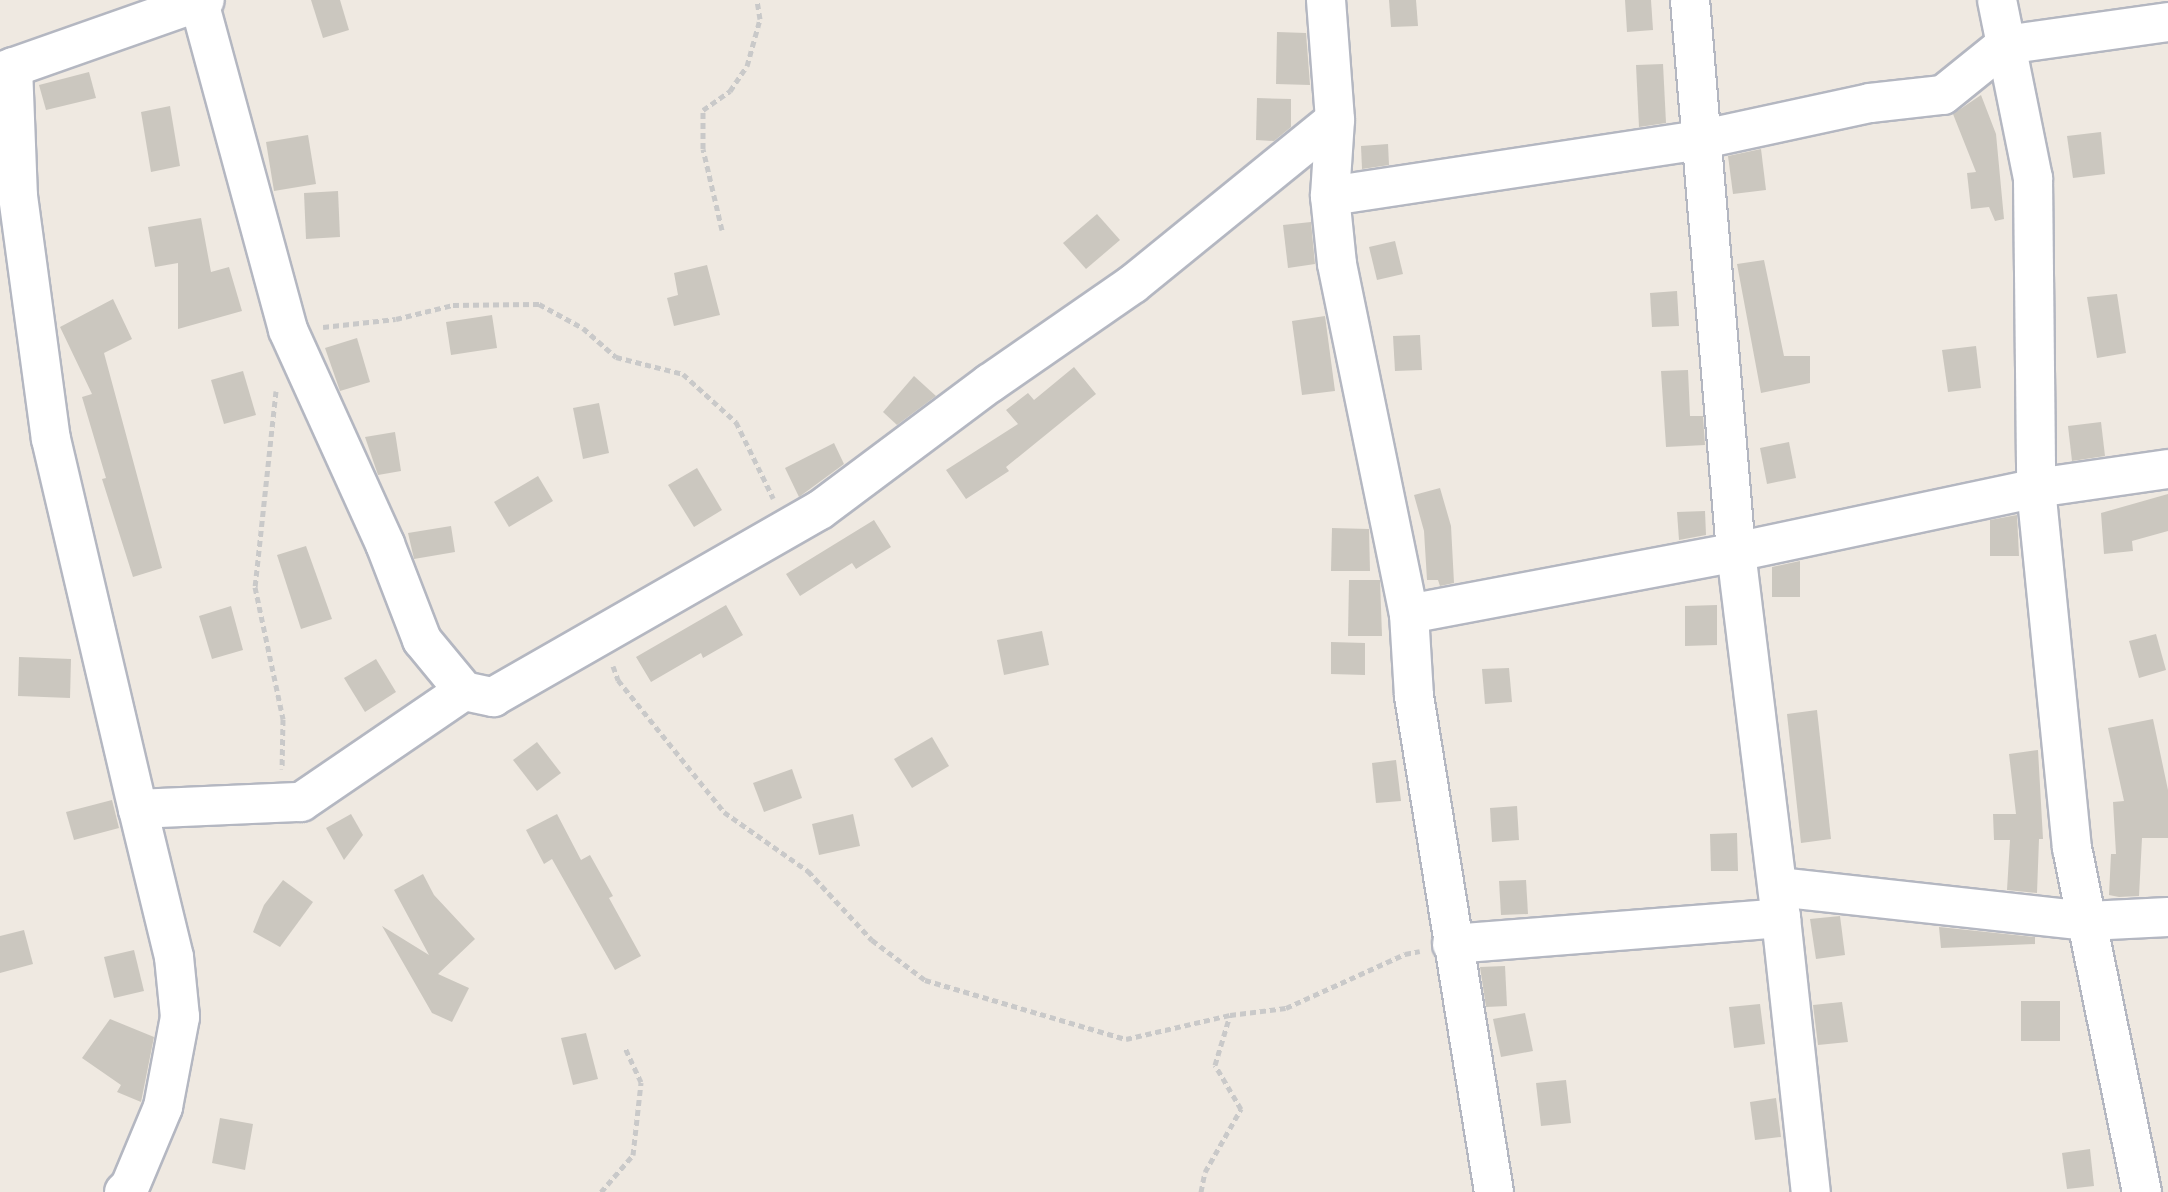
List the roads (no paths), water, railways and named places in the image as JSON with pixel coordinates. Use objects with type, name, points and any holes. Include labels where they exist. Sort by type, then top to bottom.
[{"type":"street","points":[[1326,0],[1335,120],[1330,196],[1337,264],[1409,614],[1414,696],[1494,1192]]},
{"type":"street","points":[[1690,0],[1699,140],[1736,552],[1811,1192]]},
{"type":"street","points":[[1997,0],[2033,178],[2036,488],[2072,848],[2142,1192]]},
{"type":"street","points":[[124,1192],[130,1186],[163,1107],[180,1017],[174,957],[51,439],[18,196],[6,69],[110,16],[202,1],[288,330],[385,544],[422,640],[464,691],[493,697],[820,510],[990,383],[1133,284],[1335,120]]},
{"type":"street","points":[[1330,196],[1699,140],[1870,103],[1943,95],[2005,45],[2168,22]]},
{"type":"street","points":[[1409,614],[1736,552],[2036,488],[2168,469]]},
{"type":"street","points":[[138,809],[301,802],[464,691]]},
{"type":"street","points":[[1452,944],[1779,902],[2088,921],[2168,917]]}]
